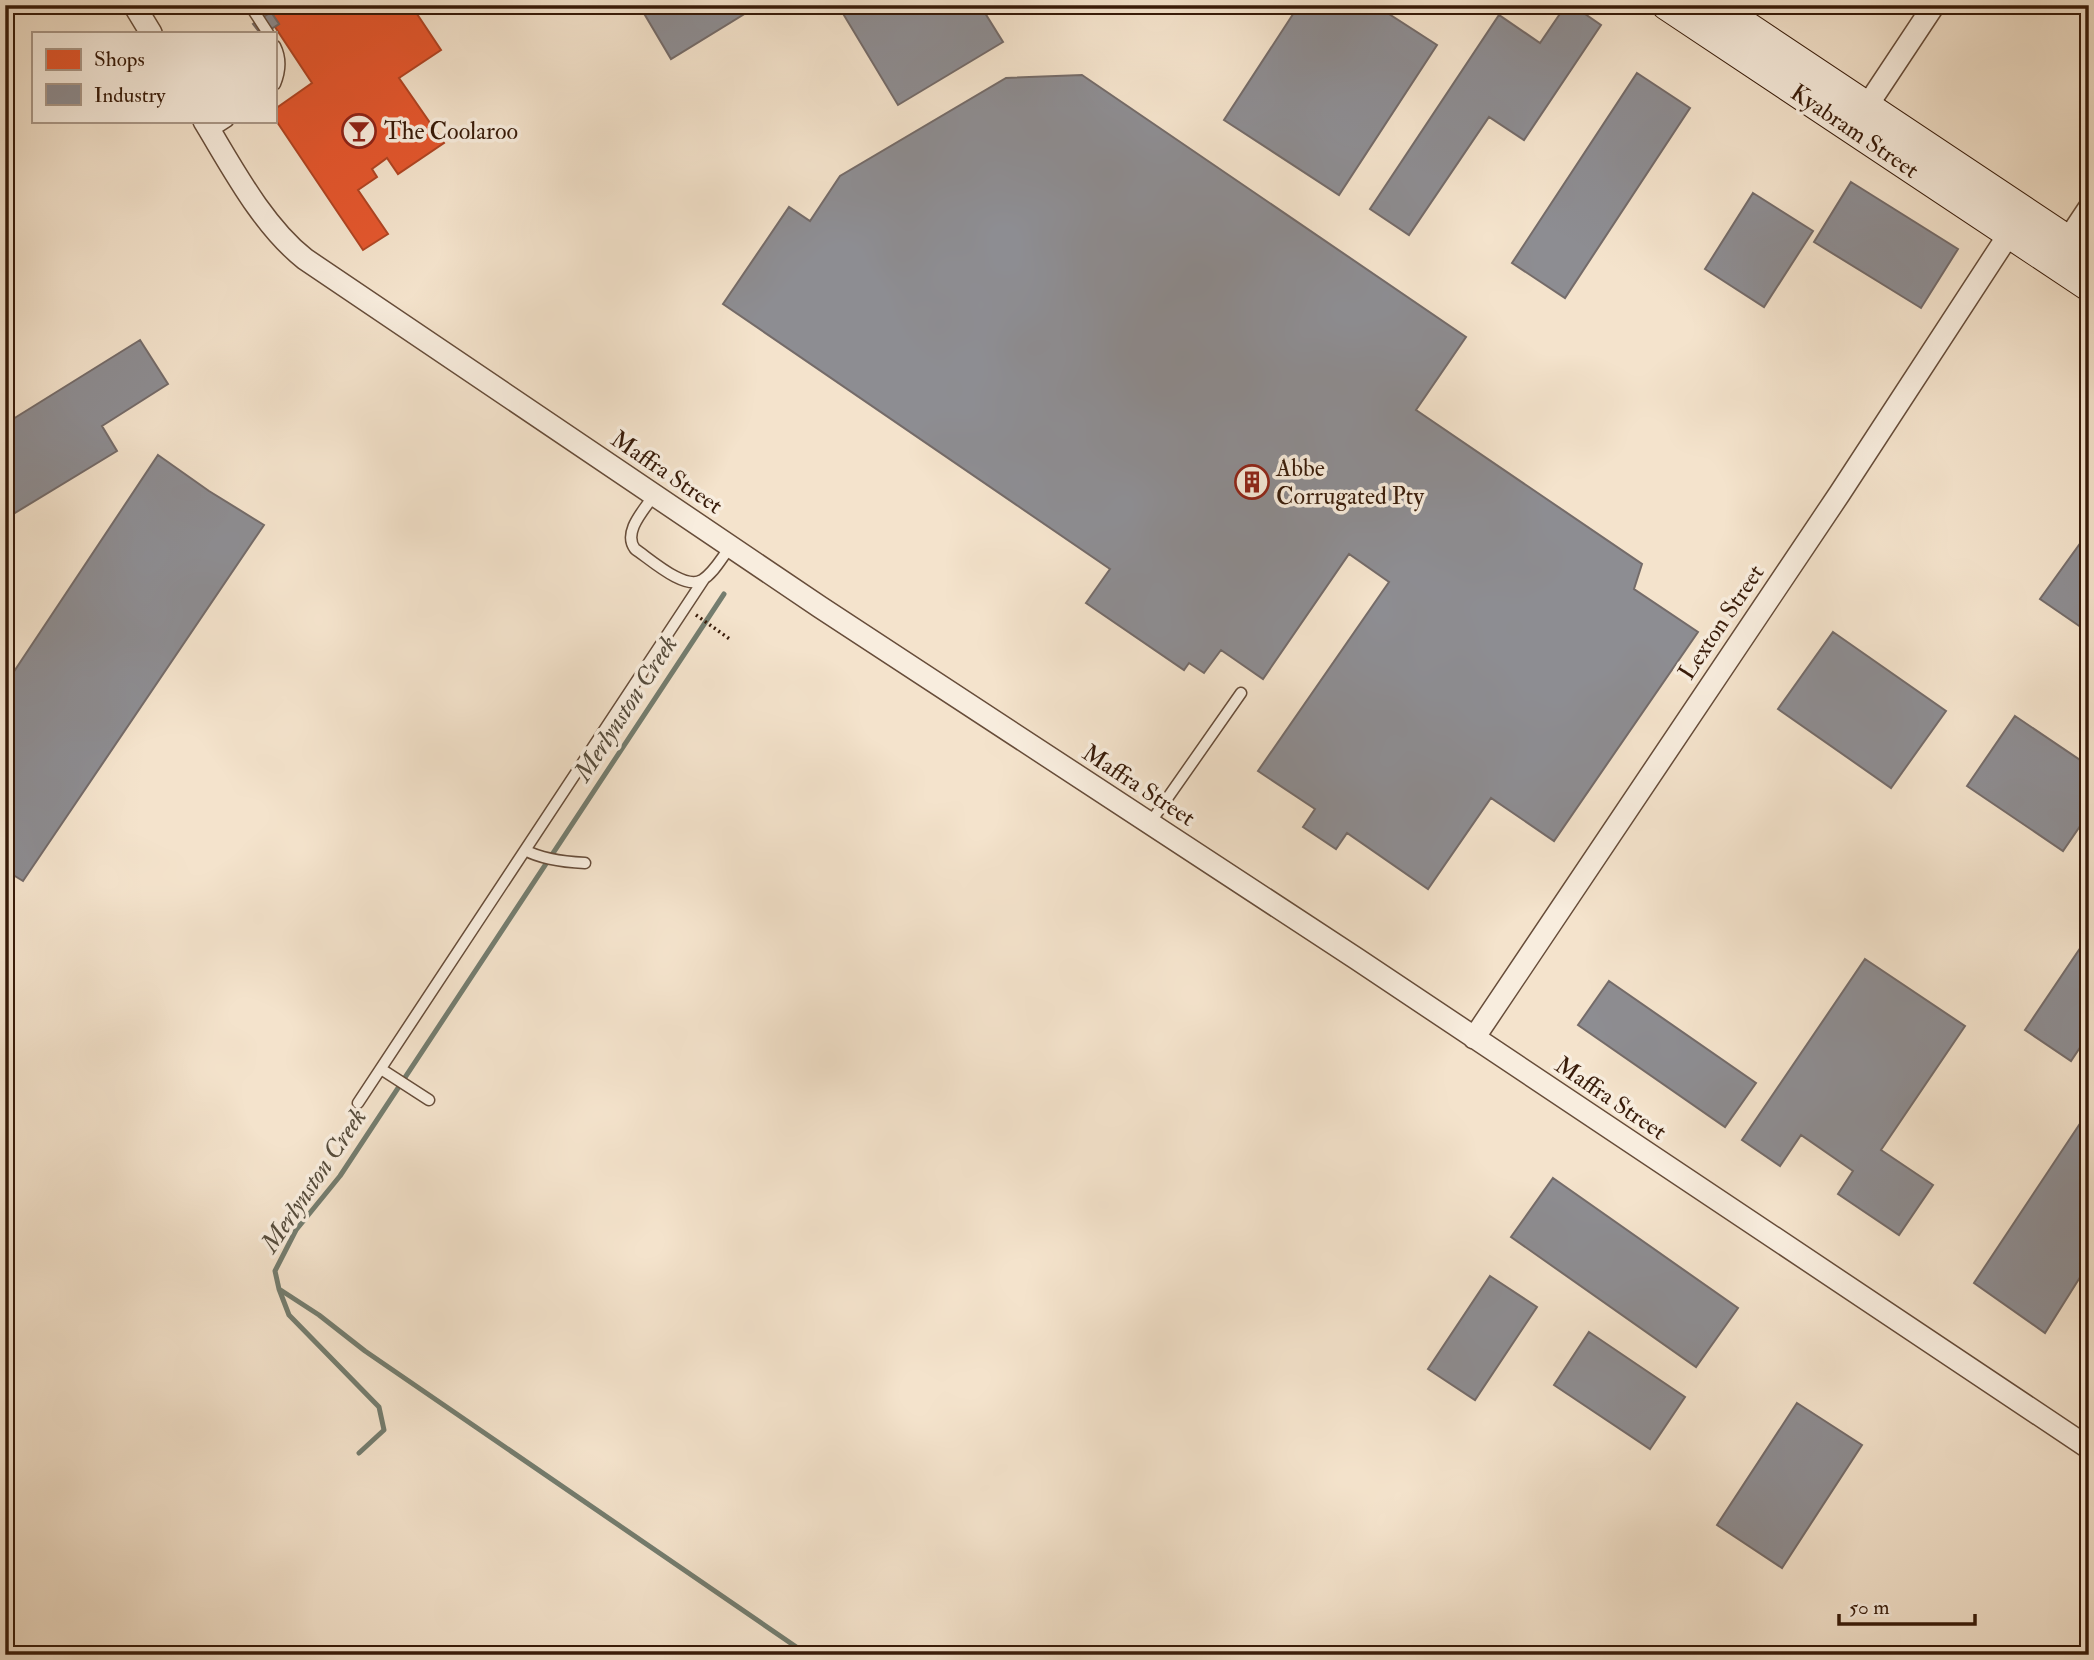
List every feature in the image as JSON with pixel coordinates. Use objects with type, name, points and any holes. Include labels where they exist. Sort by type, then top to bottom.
[{"type":"street","name":"Kyabram Street","points":[[1667,5],[2009,234],[2066,250],[2089,286]]},
{"type":"street","name":"Kyabram Street","points":[[1714,5],[1867,106],[2066,250],[2073,263],[2089,276]]},
{"type":"street","points":[[1867,106],[1934,5]]},
{"type":"street","name":"Maffra Street","points":[[214,125],[268,221],[292,249],[731,547],[2089,1448]]},
{"type":"street","points":[[2066,250],[2089,208]]},
{"type":"street","name":"Lexton Street","points":[[1474,1038],[1840,493],[2009,234]]},
{"type":"lane","points":[[247,5],[267,32]]},
{"type":"lane","points":[[276,48],[279,69],[276,80]]},
{"type":"lane","points":[[654,495],[635,524],[630,543],[681,580],[691,583],[704,579]]},
{"type":"lane","points":[[358,1103],[704,579],[731,547]]},
{"type":"lane","points":[[1150,823],[1241,693]]},
{"type":"lane","points":[[525,850],[537,855],[585,863]]},
{"type":"lane","points":[[381,1069],[429,1100]]},
{"type":"path","points":[[695,615],[732,640]]},
{"type":"building: Shops","name":"The Coolaroo","points":[[266,5],[411,5],[441,50],[399,78],[444,143],[398,174],[387,158],[372,169],[377,177],[358,190],[388,234],[363,250],[276,120],[276,108],[312,83],[275,27],[279,24]]},
{"type":"building: Industry","points":[[639,5],[759,5],[671,59]]},
{"type":"building: Industry","points":[[980,5],[1003,42],[898,105],[839,7]]},
{"type":"building: Industry","points":[[1299,5],[1375,5],[1437,45],[1339,195],[1224,120]]},
{"type":"building: Industry","points":[[1566,5],[1572,5],[1601,25],[1524,140],[1489,117],[1409,235],[1370,209],[1499,15],[1540,43]]},
{"type":"building: Industry","points":[[271,12],[279,24],[267,32],[259,32],[253,24]]},
{"type":"building: Industry","points":[[1637,73],[1690,108],[1565,298],[1512,263]]},
{"type":"building: Industry","name":"Abbe Corrugated Pty","points":[[1082,75],[1466,337],[1416,410],[1642,564],[1634,589],[1698,632],[1554,841],[1491,798],[1428,889],[1347,833],[1336,849],[1303,827],[1315,809],[1258,771],[1389,582],[1349,554],[1263,679],[1221,650],[1204,673],[1189,663],[1184,670],[1086,603],[1110,569],[723,304],[789,207],[810,221],[840,176],[1006,78]]},
{"type":"building: Industry","points":[[1851,182],[1958,249],[1921,308],[1814,242]]},
{"type":"building: Industry","points":[[1753,193],[1813,231],[1764,307],[1705,269]]},
{"type":"building: Industry","points":[[140,340],[168,384],[102,426],[117,451],[5,519],[5,424]]},
{"type":"building: Industry","points":[[158,455],[264,525],[23,881],[5,870],[5,685]]},
{"type":"building: Industry","points":[[2089,531],[2089,631],[2088,632],[2040,599]]},
{"type":"building: Industry","points":[[1833,632],[1946,711],[1891,788],[1778,709]]},
{"type":"building: Industry","points":[[2015,716],[2089,766],[2089,813],[2063,851],[1967,786]]},
{"type":"building: Industry","points":[[2089,935],[2089,1034],[2071,1061],[2025,1030]]},
{"type":"building: Industry","points":[[1865,959],[1965,1026],[1881,1150],[1933,1185],[1899,1235],[1838,1194],[1853,1171],[1801,1135],[1780,1166],[1742,1140]]},
{"type":"building: Industry","points":[[1609,981],[1756,1083],[1725,1127],[1578,1025]]},
{"type":"building: Industry","points":[[2089,1110],[2089,1263],[2045,1333],[1974,1283]]},
{"type":"building: Industry","points":[[1553,1178],[1738,1308],[1696,1367],[1511,1237]]},
{"type":"building: Industry","points":[[1490,1276],[1537,1307],[1475,1400],[1428,1369]]},
{"type":"building: Industry","points":[[1589,1332],[1685,1397],[1650,1449],[1554,1385]]},
{"type":"building: Industry","points":[[1797,1403],[1862,1445],[1782,1568],[1717,1525]]},
{"type":"waterway","name":"Merlynston Creek","points":[[724,594],[340,1176],[296,1230],[275,1271],[279,1289],[319,1315],[365,1351],[808,1655]]},
{"type":"waterway","points":[[279,1289],[289,1315],[379,1407],[384,1430],[359,1453]]},
{"type":"place","name":"The Coolaroo","points":[[359,131]]},
{"type":"place","name":"Abbe Corrugated Pty","points":[[1252,482]]}]
